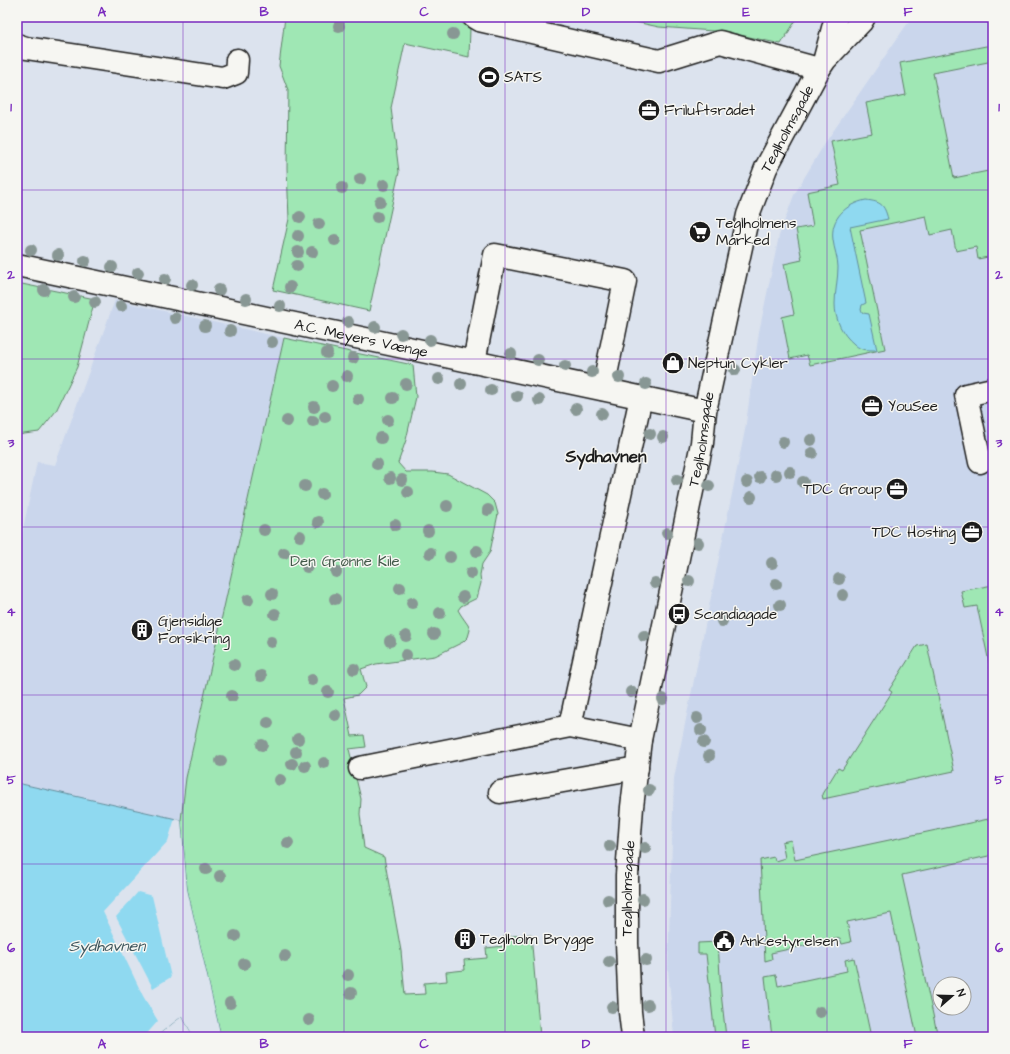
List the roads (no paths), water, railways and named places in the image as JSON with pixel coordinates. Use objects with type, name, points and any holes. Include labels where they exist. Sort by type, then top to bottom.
[{"type":"street","points":[[474,17],[479,20],[659,61],[720,42],[822,64]]},
{"type":"street","name":"Teglholmsgade","points":[[633,1037],[630,1012],[627,943],[627,875],[632,807],[640,740],[702,443],[705,411],[748,216],[766,168],[822,64],[836,17]]},
{"type":"street","name":"Teglholmsgade","points":[[822,64],[864,17]]},
{"type":"street","points":[[17,45],[34,49],[223,78],[236,74],[237,60]]},
{"type":"street","points":[[474,362],[495,255],[625,281],[603,389]]},
{"type":"street","name":"A.C. Meyers Vænge","points":[[17,265],[705,411]]},
{"type":"street","points":[[980,462],[966,395],[993,389]]},
{"type":"street","points":[[570,726],[641,398]]},
{"type":"street","points":[[360,768],[570,726],[640,740]]},
{"type":"street","points":[[500,792],[637,768]]},
{"type":"water","points":[[866,200],[881,205],[885,210],[888,219],[850,227],[866,303],[862,305],[861,310],[863,313],[869,314],[877,350],[862,349],[850,340],[840,326],[835,310],[838,267],[833,240],[834,225],[841,213],[846,209]]},
{"type":"water","name":"Sydhavnen","points":[[17,783],[181,820],[187,889],[221,1037],[194,1037],[182,1016],[155,1037],[17,1037]]},
{"type":"place","name":"SATS","points":[[489,77]]},
{"type":"place","name":"Friluftsrådet","points":[[649,110]]},
{"type":"place","name":"Teglholmens Marked","points":[[700,232]]},
{"type":"place","name":"Neptun Cykler","points":[[673,363]]},
{"type":"place","name":"YouSee","points":[[872,406]]},
{"type":"place","name":"TDC Group","points":[[897,489]]},
{"type":"place","name":"TDC Hosting","points":[[972,532]]},
{"type":"place","name":"Scandiagade","points":[[679,614]]},
{"type":"place","name":"Gjensidige Forsikring","points":[[142,630]]},
{"type":"place","name":"Teglholm Brygge","points":[[465,939]]},
{"type":"place","name":"Ankestyrelsen","points":[[724,941]]},
{"type":"district","name":"Sydhavnen","points":[[606,457]]},
{"type":"park label","name":"Den Grønne Kile","points":[[345,561]]}]
